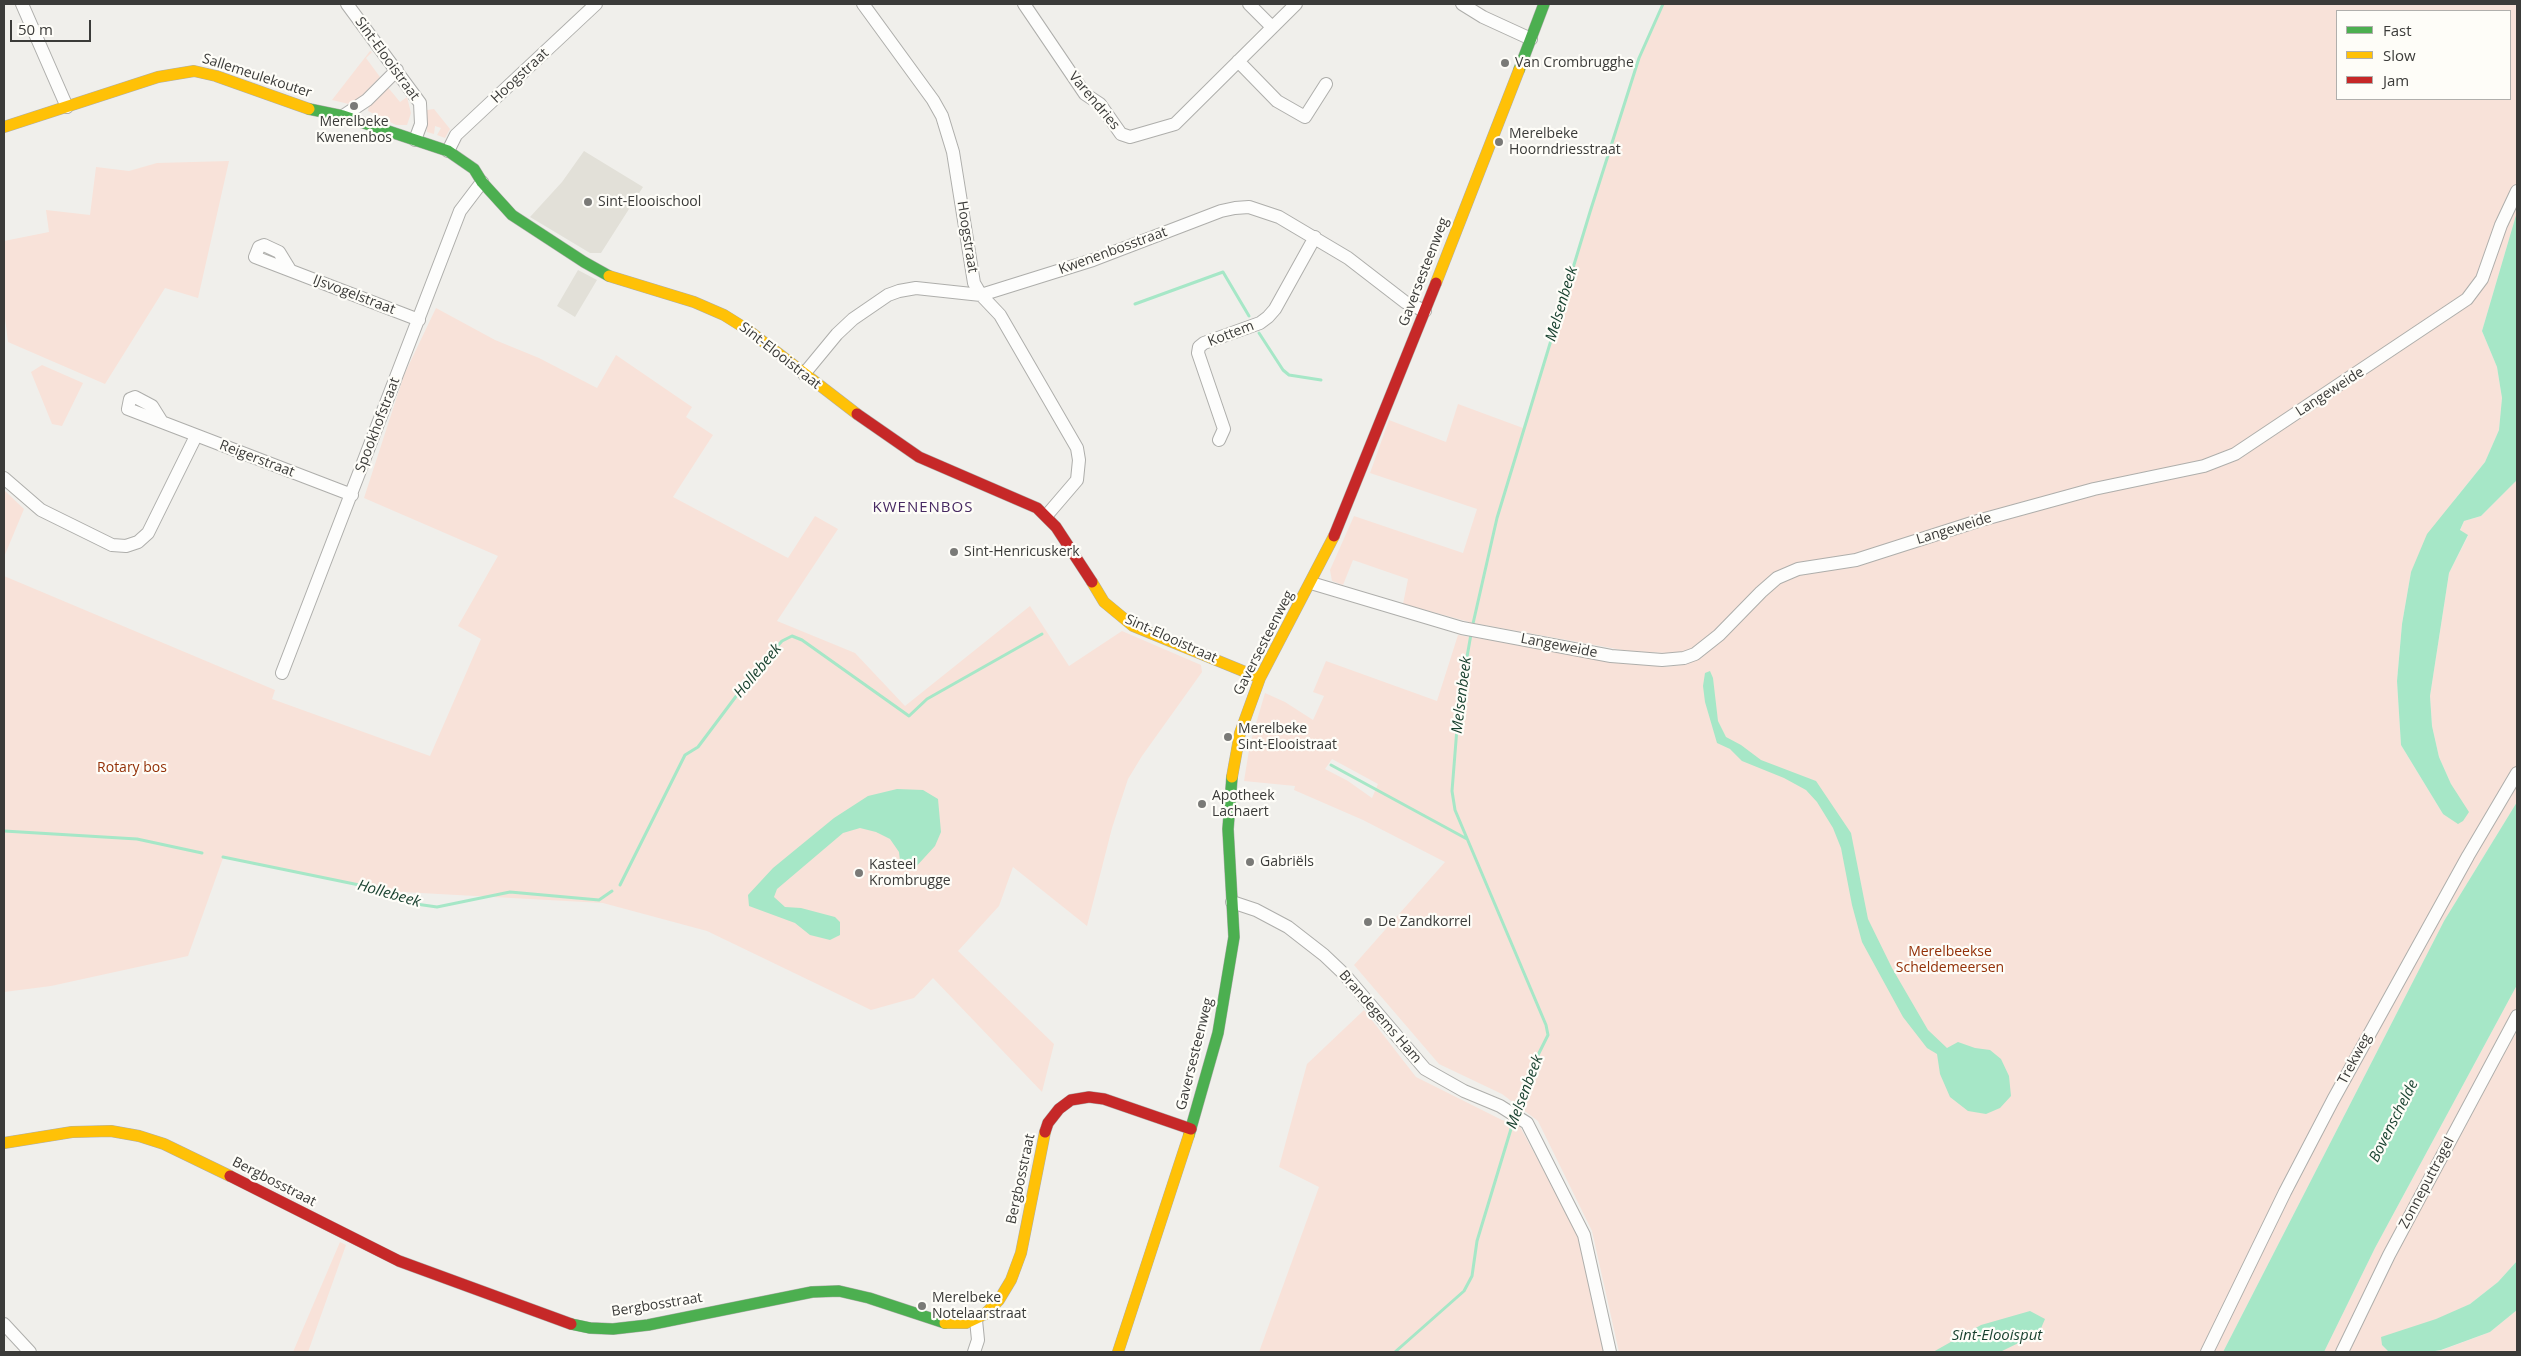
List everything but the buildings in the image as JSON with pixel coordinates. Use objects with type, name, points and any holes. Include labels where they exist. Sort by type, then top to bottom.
[{"type":"street","points":[[22,4],[67,107]]},
{"type":"street","name":"Sint-Elooistraat","points":[[347,4],[420,103],[421,124],[415,140],[448,151],[474,169],[482,182],[512,215],[584,262],[612,277],[694,302],[724,315],[748,330],[842,404],[919,457],[949,472],[1024,500],[1047,515],[1112,611],[1133,626],[1260,678]]},
{"type":"street","name":"Hoogstraat","points":[[448,151],[456,135],[596,4]]},
{"type":"street","name":"Hoogstraat","points":[[863,4],[934,100],[949,133],[974,283],[981,295],[1000,315],[1077,448],[1079,460],[1077,480],[1047,515]]},
{"type":"street","name":"Varendries","points":[[1024,4],[1085,94],[1100,104],[1121,134],[1130,137],[1175,124],[1296,4]]},
{"type":"street","points":[[1249,4],[1272,27]]},
{"type":"street","points":[[1462,4],[1483,17],[1531,39]]},
{"type":"street","name":"Gaversesteenweg","points":[[1118,1352],[1191,1129],[1210,1064],[1228,976],[1234,937],[1228,829],[1233,768],[1240,733],[1260,678],[1311,583],[1343,516],[1544,4]]},
{"type":"street","points":[[1238,61],[1277,101],[1305,117],[1326,84]]},
{"type":"street","points":[[343,116],[367,100],[397,70]]},
{"type":"street","name":"Sallemeulekouter","points":[[4,127],[158,77],[194,71],[216,76],[319,112],[343,116],[415,140]]},
{"type":"street","name":"Spookhofstraat","points":[[282,674],[460,211],[482,182]]},
{"type":"street","name":"Langeweide","points":[[1311,583],[1465,628],[1610,656],[1662,660],[1684,658],[1695,654],[1706,646],[1760,592],[1777,578],[1798,569],[1856,560],[1981,520],[2094,489],[2204,466],[2235,454],[2467,299],[2482,279],[2500,224],[2517,191]]},
{"type":"street","name":"Kwenenbosstraat","points":[[804,374],[837,334],[853,319],[888,295],[916,288],[981,295],[1093,260],[1221,211],[1235,208],[1249,207],[1266,211],[1315,237],[1348,258],[1405,302],[1425,311]]},
{"type":"street","name":"Kottem","points":[[1219,440],[1224,429],[1198,353],[1199,347],[1204,343],[1260,323],[1268,317],[1275,309],[1315,237]]},
{"type":"street","name":"IJsvogelstraat","points":[[290,270],[419,320]]},
{"type":"street","name":"Reigerstraat","points":[[162,422],[352,495]]},
{"type":"street","points":[[4,478],[41,510],[112,545],[126,546],[138,542],[148,533],[196,436]]},
{"type":"street","name":"Trekweg","points":[[2207,1352],[2285,1192],[2333,1100],[2468,856],[2517,774]]},
{"type":"street","name":"Brandegems Ham","points":[[1232,902],[1256,910],[1283,925],[1324,955],[1344,974],[1424,1069],[1464,1091],[1521,1118],[1531,1130],[1584,1235],[1593,1268],[1610,1352]]},
{"type":"street","name":"Zonneputtragel","points":[[2342,1352],[2389,1255],[2517,1016]]},
{"type":"street","name":"Bergbosstraat","points":[[4,1143],[72,1132],[111,1131],[139,1136],[164,1144],[210,1165],[384,1254],[560,1321],[590,1328],[613,1329],[648,1325],[804,1294],[839,1291],[869,1298],[945,1323],[955,1324],[976,1320],[1000,1300],[1011,1280],[1021,1253],[1048,1123],[1059,1109],[1071,1100],[1089,1097],[1104,1099],[1191,1129]]},
{"type":"street","points":[[974,1352],[978,1340],[976,1320]]},
{"type":"street","points":[[4,1324],[30,1352]]},
{"type":"shaded area","name":"Sint-Elooischool","points":[[584,151],[643,187],[601,253],[590,253],[530,217],[562,182]]},
{"type":"shaded area","points":[[578,270],[597,280],[575,317],[557,306]]},
{"type":"green space","name":"Merelbeekse Scheldemeersen","points":[[1663,4],[2517,4],[2517,212],[2482,331],[2497,367],[2502,398],[2499,430],[2485,462],[2455,499],[2411,572],[2402,624],[2397,681],[2401,745],[2443,814],[2451,784],[2439,757],[2432,726],[2430,696],[2449,573],[2468,536],[2460,531],[2464,521],[2481,516],[2517,480],[2517,802],[2444,921],[2223,1352],[1619,1352],[1592,1231],[1538,1121],[1502,1094],[1439,1064],[1354,965],[1445,862],[1363,820],[1294,790],[1295,786],[1244,781],[1250,744],[1265,693],[1285,702],[1313,720],[1324,696],[1313,692],[1326,661],[1437,701],[1458,635],[1612,660],[1665,667],[1682,665],[1696,660],[1764,592],[1790,577],[2097,493],[2169,480],[2221,465],[2224,454],[1900,541],[1766,580],[1720,626],[1691,651],[1666,653],[1628,651],[1473,623],[1403,604],[1408,579],[1353,560],[1343,585],[1332,581],[1330,570],[1354,516],[1463,553],[1477,509],[1370,473],[1389,420],[1446,442],[1458,404],[1523,428],[1639,58]],"holes":[[[1332,759],[1378,784],[1372,798],[1348,781],[1325,769]]]},
{"type":"green space","points":[[370,51],[372,52],[366,58],[380,77],[353,105],[332,100]]},
{"type":"green space","points":[[386,85],[400,102],[407,97],[411,113],[407,125],[396,125],[368,111],[369,104]]},
{"type":"green space","points":[[434,109],[450,129],[445,138],[437,135],[441,128],[435,126],[434,134],[427,132],[427,110]]},
{"type":"green space","points":[[229,161],[198,298],[165,288],[105,384],[8,342],[4,310],[4,241],[49,232],[46,210],[90,215],[96,167],[129,171],[157,163]]},
{"type":"green space","name":"Rotary bos","points":[[436,308],[495,340],[539,358],[597,388],[616,355],[692,407],[686,417],[713,435],[673,497],[788,558],[815,516],[838,529],[777,621],[855,653],[905,706],[1030,606],[1069,666],[1122,631],[1201,665],[1202,672],[1142,756],[1128,779],[1112,828],[1087,926],[1013,867],[999,906],[958,951],[1054,1044],[1042,1092],[933,978],[914,998],[871,1010],[707,931],[603,903],[384,891],[223,858],[188,956],[51,986],[4,992],[4,576],[275,690],[272,699],[430,756],[481,639],[458,626],[498,556],[364,498],[404,375]]},
{"type":"green space","points":[[42,365],[83,383],[62,426],[52,424],[31,372]]},
{"type":"green space","points":[[4,490],[24,509],[4,557]]},
{"type":"green space","points":[[2517,985],[2517,1261],[2498,1282],[2470,1304],[2382,1345],[2389,1352],[2324,1352],[2375,1248]]},
{"type":"green space","points":[[1364,1010],[1416,1077],[1502,1120],[1519,1125],[1576,1230],[1586,1265],[1605,1352],[1259,1352],[1319,1187],[1279,1167],[1307,1064]]},
{"type":"green space","points":[[340,1242],[346,1245],[308,1352],[293,1352]]},
{"type":"green space","points":[[2517,1310],[2517,1352],[2429,1352],[2442,1350],[2490,1332]]},
{"type":"water","points":[[2517,212],[2517,480],[2481,516],[2464,521],[2460,530],[2468,535],[2449,573],[2430,696],[2432,726],[2439,757],[2451,784],[2469,812],[2463,821],[2458,824],[2443,814],[2401,745],[2397,681],[2402,624],[2411,572],[2427,534],[2485,462],[2499,430],[2502,398],[2497,367],[2482,331]]},
{"type":"water","points":[[1710,671],[1713,678],[1718,721],[1726,737],[1741,745],[1761,760],[1816,781],[1851,833],[1868,919],[1892,968],[1928,1030],[1947,1048],[1958,1042],[1975,1048],[1990,1050],[2001,1059],[2009,1076],[2011,1096],[2000,1108],[1986,1114],[1968,1111],[1950,1097],[1940,1074],[1937,1054],[1927,1048],[1903,1017],[1862,942],[1852,905],[1841,848],[1833,828],[1817,802],[1806,790],[1784,778],[1742,761],[1730,749],[1717,743],[1705,702],[1703,686],[1705,673]]},
{"type":"water","points":[[897,789],[923,790],[938,799],[941,832],[935,846],[913,870],[900,861],[899,852],[890,839],[876,832],[860,828],[843,833],[777,889],[774,897],[785,907],[801,908],[835,917],[840,922],[840,935],[830,940],[810,935],[795,923],[749,906],[748,895],[773,868],[834,818],[868,796]]},
{"type":"water","name":"Bovenschelde","points":[[2517,802],[2517,985],[2375,1248],[2324,1352],[2223,1352],[2444,921]]},
{"type":"water","points":[[2517,1261],[2517,1310],[2490,1332],[2441,1350],[2429,1352],[2389,1352],[2382,1345],[2381,1337],[2436,1319],[2470,1304],[2498,1282]]},
{"type":"water","name":"Sint-Elooisput","points":[[2030,1311],[2045,1319],[2039,1333],[2000,1352],[1933,1352],[1981,1325]]},
{"type":"waterway","name":"Melsenbeek","points":[[1472,628],[1497,518],[1590,212],[1639,58],[1663,4]]},
{"type":"waterway","points":[[1135,304],[1223,272],[1249,316]]},
{"type":"waterway","points":[[1259,333],[1283,370],[1289,375],[1321,380]]},
{"type":"waterway","name":"Hollebeek","points":[[620,885],[685,755],[698,747],[755,671],[782,641],[792,636],[802,640],[909,716],[927,699],[1042,634]]},
{"type":"waterway","name":"Melsenbeek","points":[[1471,634],[1459,703],[1452,791],[1455,810],[1546,1025],[1548,1035],[1529,1073],[1516,1111]]},
{"type":"waterway","points":[[1331,765],[1467,839]]},
{"type":"waterway","name":"Hollebeek","points":[[4,831],[137,839],[202,853]]},
{"type":"waterway","name":"Hollebeek","points":[[223,857],[369,887],[416,904],[437,907],[510,892],[599,900],[612,891]]},
{"type":"waterway","name":"Melsenbeek","points":[[1395,1352],[1464,1291],[1472,1276],[1477,1241],[1514,1119]]},
{"type":"traffic: fast","points":[[1519,70],[1544,4]]},
{"type":"traffic: fast","points":[[309,109],[343,116],[448,151],[474,169],[482,182],[512,215],[609,276]]},
{"type":"traffic: fast","points":[[1189,1135],[1218,1033],[1234,937],[1228,829],[1232,777]]},
{"type":"traffic: fast","points":[[571,1324],[590,1328],[613,1329],[648,1325],[812,1292],[839,1291],[869,1298],[945,1323]]},
{"type":"traffic: slow","points":[[1436,283],[1519,70]]},
{"type":"traffic: slow","points":[[4,127],[158,77],[194,71],[216,76],[309,109]]},
{"type":"traffic: slow","points":[[609,276],[694,302],[724,315],[748,330],[857,414]]},
{"type":"traffic: slow","points":[[1232,777],[1240,733],[1260,678],[1334,536]]},
{"type":"traffic: slow","points":[[1092,582],[1104,602],[1133,626],[1260,678]]},
{"type":"traffic: slow","points":[[4,1143],[72,1132],[111,1131],[139,1136],[164,1144],[230,1176]]},
{"type":"traffic: slow","points":[[945,1323],[966,1323],[985,1314],[999,1300],[1011,1280],[1021,1253],[1045,1132]]},
{"type":"traffic: slow","points":[[1118,1352],[1189,1135]]},
{"type":"traffic: jam","points":[[1334,536],[1436,283]]},
{"type":"traffic: jam","points":[[857,414],[919,457],[1037,508],[1056,527],[1092,582]]},
{"type":"traffic: jam","points":[[1045,1132],[1048,1123],[1059,1109],[1071,1100],[1089,1097],[1104,1099],[1191,1129]]},
{"type":"traffic: jam","points":[[230,1176],[399,1261],[571,1324]]},
{"type":"place","name":"Van Crombrugghe","points":[[1505,63]]},
{"type":"place","name":"Merelbeke Kwenenbos","points":[[354,106]]},
{"type":"place","name":"Merelbeke Hoorndriesstraat","points":[[1499,142]]},
{"type":"place","name":"Sint-Elooischool","points":[[588,202]]},
{"type":"place","name":"Sint-Henricuskerk","points":[[954,552]]},
{"type":"place","name":"Merelbeke Sint-Elooistraat","points":[[1228,737]]},
{"type":"place","name":"Apotheek Lachaert","points":[[1202,804]]},
{"type":"place","name":"Gabriëls","points":[[1250,862]]},
{"type":"place","name":"Kasteel Krombrugge","points":[[859,873]]},
{"type":"place","name":"De Zandkorrel","points":[[1368,922]]},
{"type":"place","name":"Merelbeke Notelaarstraat","points":[[922,1306]]},
{"type":"district","name":"KWENENBOS","points":[[923,508]]}]
